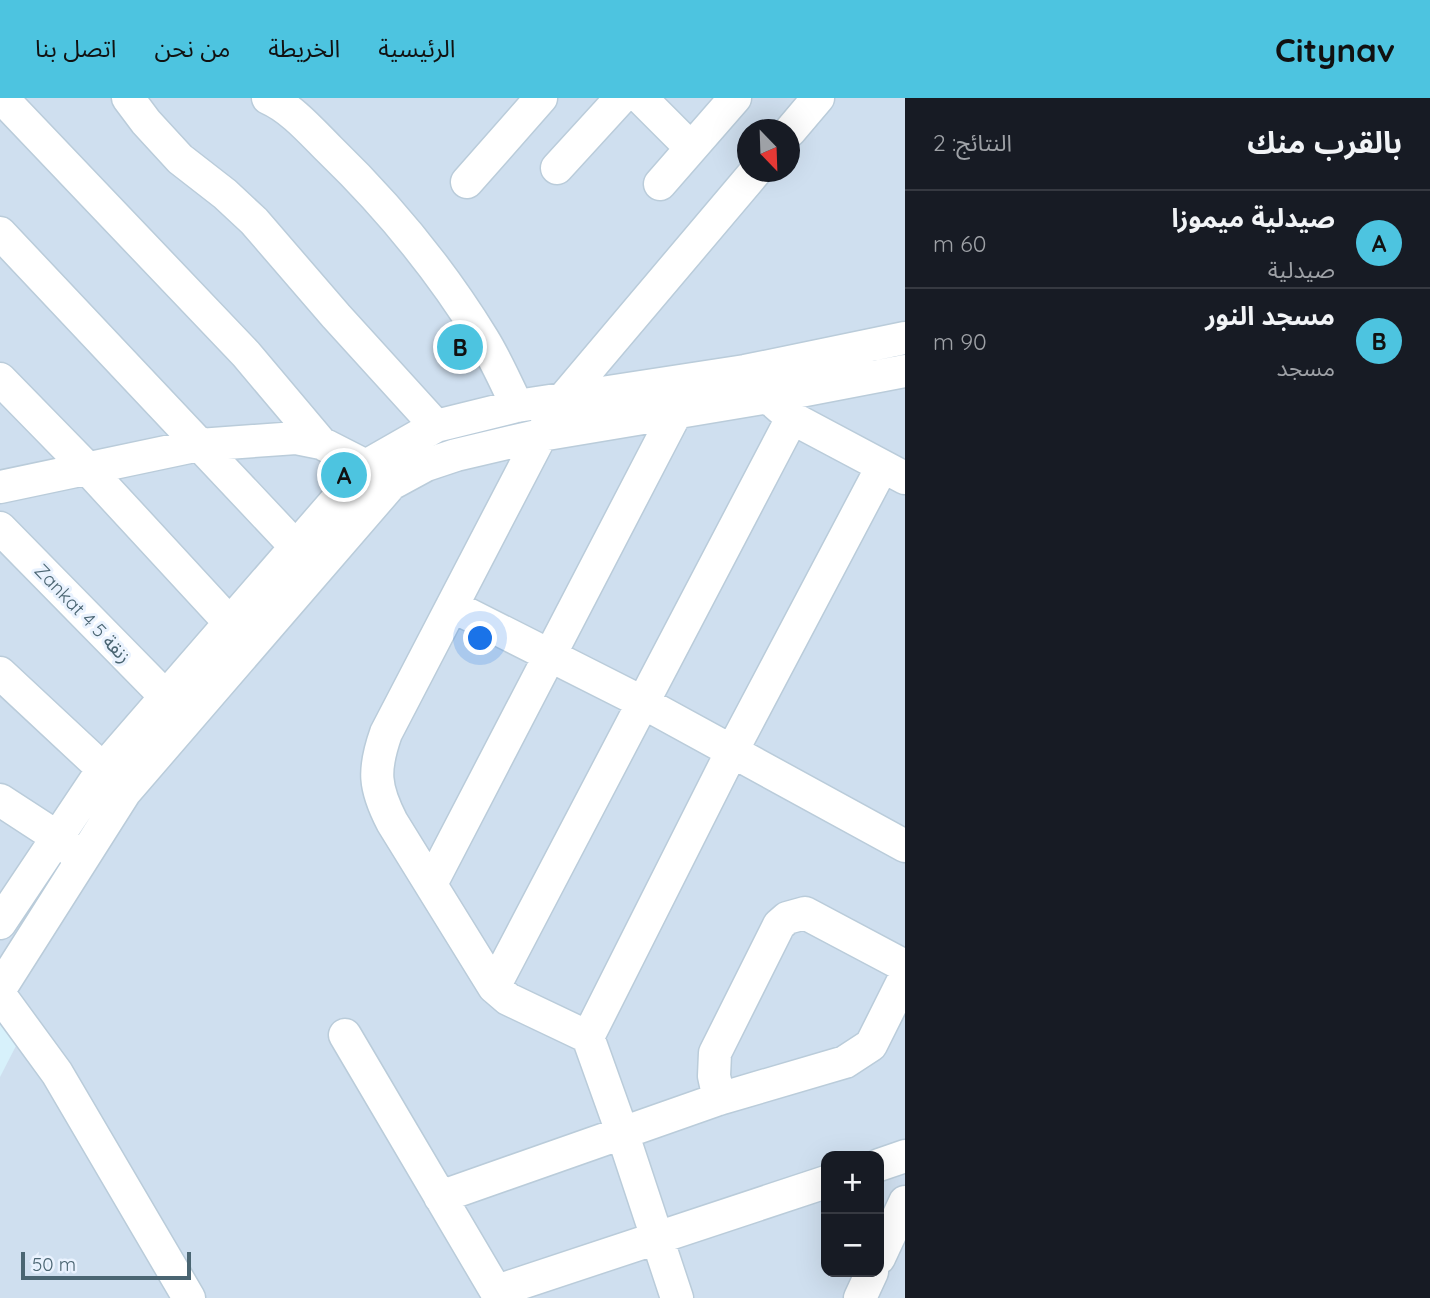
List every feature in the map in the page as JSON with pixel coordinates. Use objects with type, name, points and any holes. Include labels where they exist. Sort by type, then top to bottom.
[{"type":"street","points":[[2,98],[246,354],[321,443]]},
{"type":"street","points":[[128,98],[180,159],[254,221],[436,426]]},
{"type":"street","points":[[268,98],[315,135],[375,194],[396,219],[483,339],[517,406]]},
{"type":"street","points":[[467,182],[541,98]]},
{"type":"street","points":[[557,168],[621,98]]},
{"type":"street","points":[[641,98],[691,148]]},
{"type":"street","points":[[660,184],[735,98]]},
{"type":"street","points":[[800,119],[818,98]]},
{"type":"street","points":[[677,1298],[588,1037],[508,999],[494,987],[392,822],[376,783],[377,764],[386,733],[541,435],[564,398],[747,182]]},
{"type":"street","points":[[0,233],[296,547]]},
{"type":"street","points":[[0,923],[103,769],[366,466],[436,426],[517,406],[745,371],[905,338]]},
{"type":"street","points":[[588,1037],[731,753],[893,473],[792,418],[745,371]]},
{"type":"street","points":[[188,1298],[57,1073],[0,992],[125,792],[391,484],[456,454],[541,435],[905,371]]},
{"type":"street","points":[[431,884],[695,378]]},
{"type":"street","points":[[0,379],[88,468],[230,623]]},
{"type":"street","points":[[494,987],[792,418]]},
{"type":"street","points":[[0,487],[199,445],[296,438],[321,443],[366,466],[391,484]]},
{"type":"street","name":"Zankat 4 زنقة 5","points":[[0,528],[166,698]]},
{"type":"street","points":[[452,606],[642,702],[905,846]]},
{"type":"street","points":[[0,673],[103,769]]},
{"type":"street","points":[[0,800],[57,837],[81,860]]},
{"type":"street","points":[[719,1099],[714,1076],[715,1053],[779,925],[788,918],[805,913],[905,966]]},
{"type":"street","points":[[440,1197],[719,1099],[833,1066],[858,1055],[871,1045],[880,1031],[905,977]]},
{"type":"street","points":[[345,1035],[499,1295],[821,1184]]},
{"type":"street","points":[[884,1163],[905,1156]]},
{"type":"street","points":[[884,1247],[905,1202]]},
{"type":"street","points":[[860,1298],[870,1277]]},
{"type":"shaded area","points":[[0,98],[905,98],[905,1298],[0,1298]]},
{"type":"shaded area","points":[[0,1024],[18,1042],[0,1077]]},
{"type":"place","name":"مسجد النور","points":[[460,347]]},
{"type":"place","name":"صيدلية ميموزا","points":[[344,475]]}]
